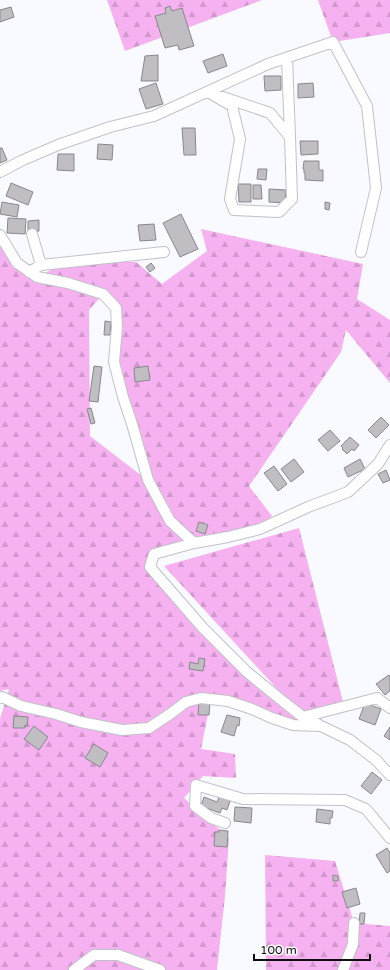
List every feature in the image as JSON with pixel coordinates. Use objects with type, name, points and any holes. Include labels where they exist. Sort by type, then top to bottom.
[{"type":"street","points":[[0,172],[58,145],[110,127],[154,116],[268,64],[333,42],[366,106],[376,188],[361,252]]},
{"type":"street","points":[[208,92],[232,106],[240,139],[230,199],[234,210],[279,212],[292,199],[287,58]]},
{"type":"street","points":[[208,92],[270,113],[290,137]]},
{"type":"street","points":[[32,234],[41,265]]},
{"type":"street","points":[[0,235],[17,263],[29,272],[37,277],[68,283],[103,294],[116,308],[114,362],[148,480],[170,521],[194,543]]},
{"type":"street","points":[[29,272],[41,265],[164,252]]},
{"type":"street","points":[[390,445],[378,464],[348,492],[308,507],[260,529],[194,543],[154,554],[150,567],[203,628],[247,672],[304,717],[350,740],[376,760],[390,775]]},
{"type":"street","points":[[0,698],[2,697],[21,706],[56,714],[81,722],[122,730],[149,728],[186,702],[201,698],[228,701],[272,718],[293,724],[321,726]]},
{"type":"street","points":[[304,717],[377,698],[390,708]]},
{"type":"street","points":[[225,823],[211,818],[195,806],[196,785],[243,799],[345,800],[366,809],[390,838]]},
{"type":"street","points":[[343,970],[353,944],[354,923]]},
{"type":"street","points":[[74,970],[94,955],[118,955],[160,970]]},
{"type":"green space","points":[[107,0],[262,0],[125,51]]},
{"type":"green space","points":[[318,0],[390,0],[390,33],[333,42]]},
{"type":"green space","points":[[201,229],[363,264],[357,299],[390,320],[390,383],[346,330],[341,352],[249,486],[272,516],[260,529],[194,543],[176,528],[186,545],[154,554],[150,567],[221,646],[309,725],[211,699],[201,749],[235,754],[236,778],[203,776],[184,798],[229,838],[225,896],[217,970],[0,970],[0,719],[9,689],[0,691],[0,235],[17,263],[45,273],[67,262],[136,262],[162,284],[207,251]],"holes":[[[103,294],[116,308],[114,362],[147,480],[90,436],[89,310]]]},
{"type":"green space","points":[[299,528],[344,706],[303,717],[164,566]]},
{"type":"green space","points":[[265,855],[335,861],[354,923],[390,926],[390,970],[266,970]]},
{"type":"building","points":[[170,6],[172,11],[182,8],[194,46],[179,50],[178,45],[165,48],[155,16],[166,13],[165,8]]},
{"type":"building","points":[[11,7],[14,17],[0,22],[0,10]]},
{"type":"building","points":[[223,54],[227,66],[208,73],[203,61]]},
{"type":"building","points":[[158,55],[158,81],[141,81],[145,56]]},
{"type":"building","points":[[264,76],[281,76],[281,90],[265,91]]},
{"type":"building","points":[[156,83],[163,104],[146,109],[139,89]]},
{"type":"building","points":[[313,83],[314,97],[298,98],[298,84]]},
{"type":"building","points":[[182,128],[195,128],[196,155],[184,155]]},
{"type":"building","points":[[300,141],[318,141],[318,154],[301,155]]},
{"type":"building","points":[[98,144],[113,145],[112,160],[97,159]]},
{"type":"building","points":[[0,148],[2,148],[7,160],[0,163]]},
{"type":"building","points":[[58,154],[74,154],[74,171],[57,170]]},
{"type":"building","points":[[304,161],[319,161],[319,170],[323,170],[323,181],[305,180],[305,173],[303,169]]},
{"type":"building","points":[[258,169],[267,169],[266,180],[257,179]]},
{"type":"building","points":[[11,183],[33,192],[28,205],[6,196]]},
{"type":"building","points":[[238,184],[251,184],[251,202],[239,202]]},
{"type":"building","points":[[253,185],[261,185],[262,199],[253,199]]},
{"type":"building","points":[[269,189],[286,190],[285,203],[269,202]]},
{"type":"building","points":[[2,202],[19,205],[17,217],[0,214]]},
{"type":"building","points":[[325,202],[330,203],[329,210],[325,209]]},
{"type":"building","points":[[181,214],[198,249],[180,257],[163,223]]},
{"type":"building","points":[[8,218],[26,219],[25,234],[7,233]]},
{"type":"building","points":[[39,220],[39,231],[28,232],[28,221]]},
{"type":"building","points":[[154,224],[156,240],[140,241],[138,225]]},
{"type":"building","points":[[151,263],[155,268],[150,272],[146,267]]},
{"type":"building","points":[[105,321],[111,322],[110,335],[104,335]]},
{"type":"building","points":[[94,366],[102,367],[98,402],[89,401]]},
{"type":"building","points":[[148,366],[150,380],[135,382],[134,368]]},
{"type":"building","points":[[91,408],[95,423],[91,424],[87,409]]},
{"type":"building","points":[[381,417],[389,425],[376,438],[368,430]]},
{"type":"building","points":[[330,430],[340,441],[328,451],[318,440]]},
{"type":"building","points":[[350,437],[359,445],[354,451],[352,449],[347,454],[341,446]]},
{"type":"building","points":[[294,459],[304,472],[291,482],[281,469]]},
{"type":"building","points":[[360,459],[365,469],[348,477],[344,468]]},
{"type":"building","points":[[274,466],[287,484],[278,491],[264,473]]},
{"type":"building","points":[[386,470],[390,480],[383,483],[378,474]]},
{"type":"building","points":[[199,522],[208,525],[205,534],[196,531]]},
{"type":"building","points":[[199,658],[205,659],[203,671],[189,669],[190,662],[198,664]]},
{"type":"building","points":[[389,675],[390,691],[385,695],[376,684]]},
{"type":"building","points":[[199,702],[210,703],[209,715],[198,715]]},
{"type":"building","points":[[365,703],[381,709],[375,725],[359,719]]},
{"type":"building","points":[[227,715],[240,718],[239,726],[237,725],[234,736],[221,732]]},
{"type":"building","points":[[14,716],[28,717],[27,726],[25,725],[25,728],[13,728]]},
{"type":"building","points":[[34,726],[48,737],[39,750],[24,739]]},
{"type":"building","points":[[390,727],[390,740],[384,736]]},
{"type":"building","points":[[94,744],[108,753],[100,767],[85,758]]},
{"type":"building","points":[[372,772],[382,780],[371,794],[361,786]]},
{"type":"building","points":[[220,795],[231,798],[227,810],[222,808],[220,813],[201,806],[204,797],[217,802]]},
{"type":"building","points":[[235,807],[252,808],[251,823],[234,821]]},
{"type":"building","points":[[317,809],[333,811],[332,818],[330,818],[330,824],[316,822]]},
{"type":"building","points":[[219,830],[228,831],[227,847],[214,846],[215,832],[219,832]]},
{"type":"building","points":[[387,848],[390,853],[390,871],[387,873],[376,855]]},
{"type":"building","points":[[333,875],[338,876],[338,881],[333,881]]},
{"type":"building","points":[[356,888],[360,904],[347,908],[342,892]]},
{"type":"building","points":[[360,913],[365,913],[364,924],[359,924]]}]
